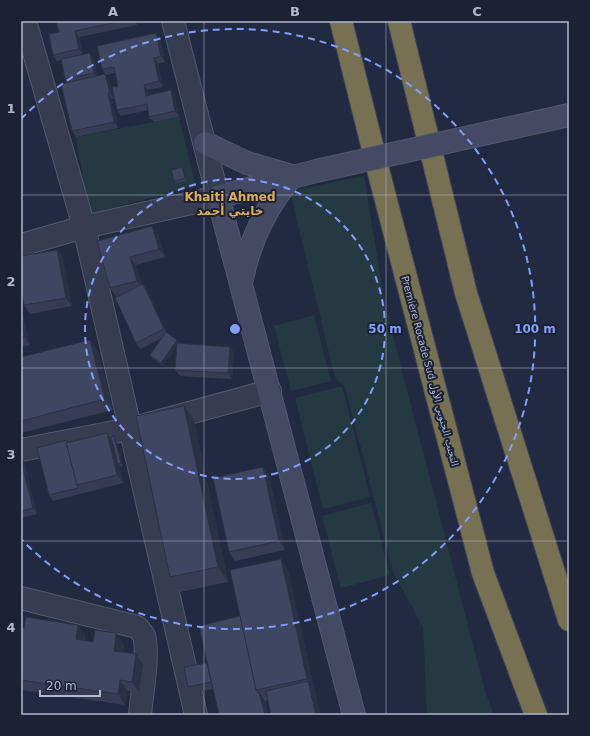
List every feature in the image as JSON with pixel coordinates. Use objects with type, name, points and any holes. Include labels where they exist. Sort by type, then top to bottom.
[{"type":"highway","name":"Première Rocade Sud التجنب الجنوبي الأول","points":[[341,21],[483,573],[536,715]]},
{"type":"highway","points":[[399,21],[466,293],[569,620]]},
{"type":"main road","points":[[354,715],[218,196],[292,176],[569,115]]},
{"type":"main road","points":[[204,143],[247,163],[292,176]]},
{"type":"main road","points":[[241,282],[251,244],[258,227],[278,193],[292,176]]},
{"type":"street","points":[[25,21],[84,227],[196,715]]},
{"type":"street","points":[[21,244],[84,227],[218,196],[204,143],[178,23]]},
{"type":"street","points":[[21,450],[130,429],[270,391]]},
{"type":"street","points":[[21,598],[137,627],[145,639],[144,674],[140,715]]},
{"type":"shaded area","points":[[179,117],[196,186],[89,214],[76,137]]},
{"type":"shaded area","points":[[364,176],[385,305],[485,691],[494,715],[427,715],[423,627],[393,572],[345,387],[335,378],[290,191]]},
{"type":"shaded area","points":[[314,315],[331,381],[291,391],[274,326]]},
{"type":"shaded area","points":[[342,386],[370,497],[323,509],[295,398]]},
{"type":"shaded area","points":[[371,503],[390,575],[341,588],[322,516]]},
{"type":"building","points":[[56,21],[122,21],[75,31],[79,49],[53,55],[49,34],[59,32]]},
{"type":"building","points":[[156,33],[161,56],[154,58],[159,81],[144,85],[146,96],[171,90],[175,111],[149,117],[147,104],[117,110],[112,87],[118,86],[114,67],[102,69],[97,46]]},
{"type":"building","points":[[90,53],[94,73],[65,79],[61,59]]},
{"type":"building","points":[[105,74],[110,93],[108,93],[114,122],[72,131],[61,84]]},
{"type":"building","points":[[182,167],[185,178],[174,181],[171,170]]},
{"type":"building","points":[[152,226],[159,249],[130,257],[137,281],[110,288],[97,241]]},
{"type":"building","points":[[57,250],[66,298],[24,305],[21,287],[21,256]]},
{"type":"building","points":[[143,284],[164,329],[136,343],[115,298]]},
{"type":"building","points":[[21,323],[24,337],[21,337]]},
{"type":"building","points":[[166,332],[177,340],[161,363],[150,355]]},
{"type":"building","points":[[90,340],[105,399],[21,421],[21,357]]},
{"type":"building","points":[[177,343],[230,347],[228,373],[175,370]]},
{"type":"building","points":[[184,406],[218,567],[170,577],[136,416]]},
{"type":"building","points":[[107,433],[117,475],[77,485],[66,443]]},
{"type":"building","points":[[114,436],[121,463],[118,464],[111,437]]},
{"type":"building","points":[[67,440],[66,443],[78,488],[49,495],[37,448]]},
{"type":"building","points":[[21,461],[33,508],[21,511]]},
{"type":"building","points":[[263,467],[279,541],[229,552],[213,478]]},
{"type":"building","points":[[281,559],[307,679],[256,690],[230,570]]},
{"type":"building","points":[[240,616],[256,690],[258,693],[259,692],[265,715],[219,715],[199,626]]},
{"type":"building","points":[[26,617],[78,625],[76,639],[93,642],[95,630],[116,633],[114,651],[136,654],[132,682],[120,680],[118,694],[21,680],[21,628],[24,628]]},
{"type":"building","points":[[207,663],[211,682],[188,687],[184,667]]},
{"type":"building","points":[[308,681],[316,715],[271,715],[266,691]]},
{"type":"district","name":"Khaiti Ahmed خايتي أحمد","points":[[230,204]]}]
